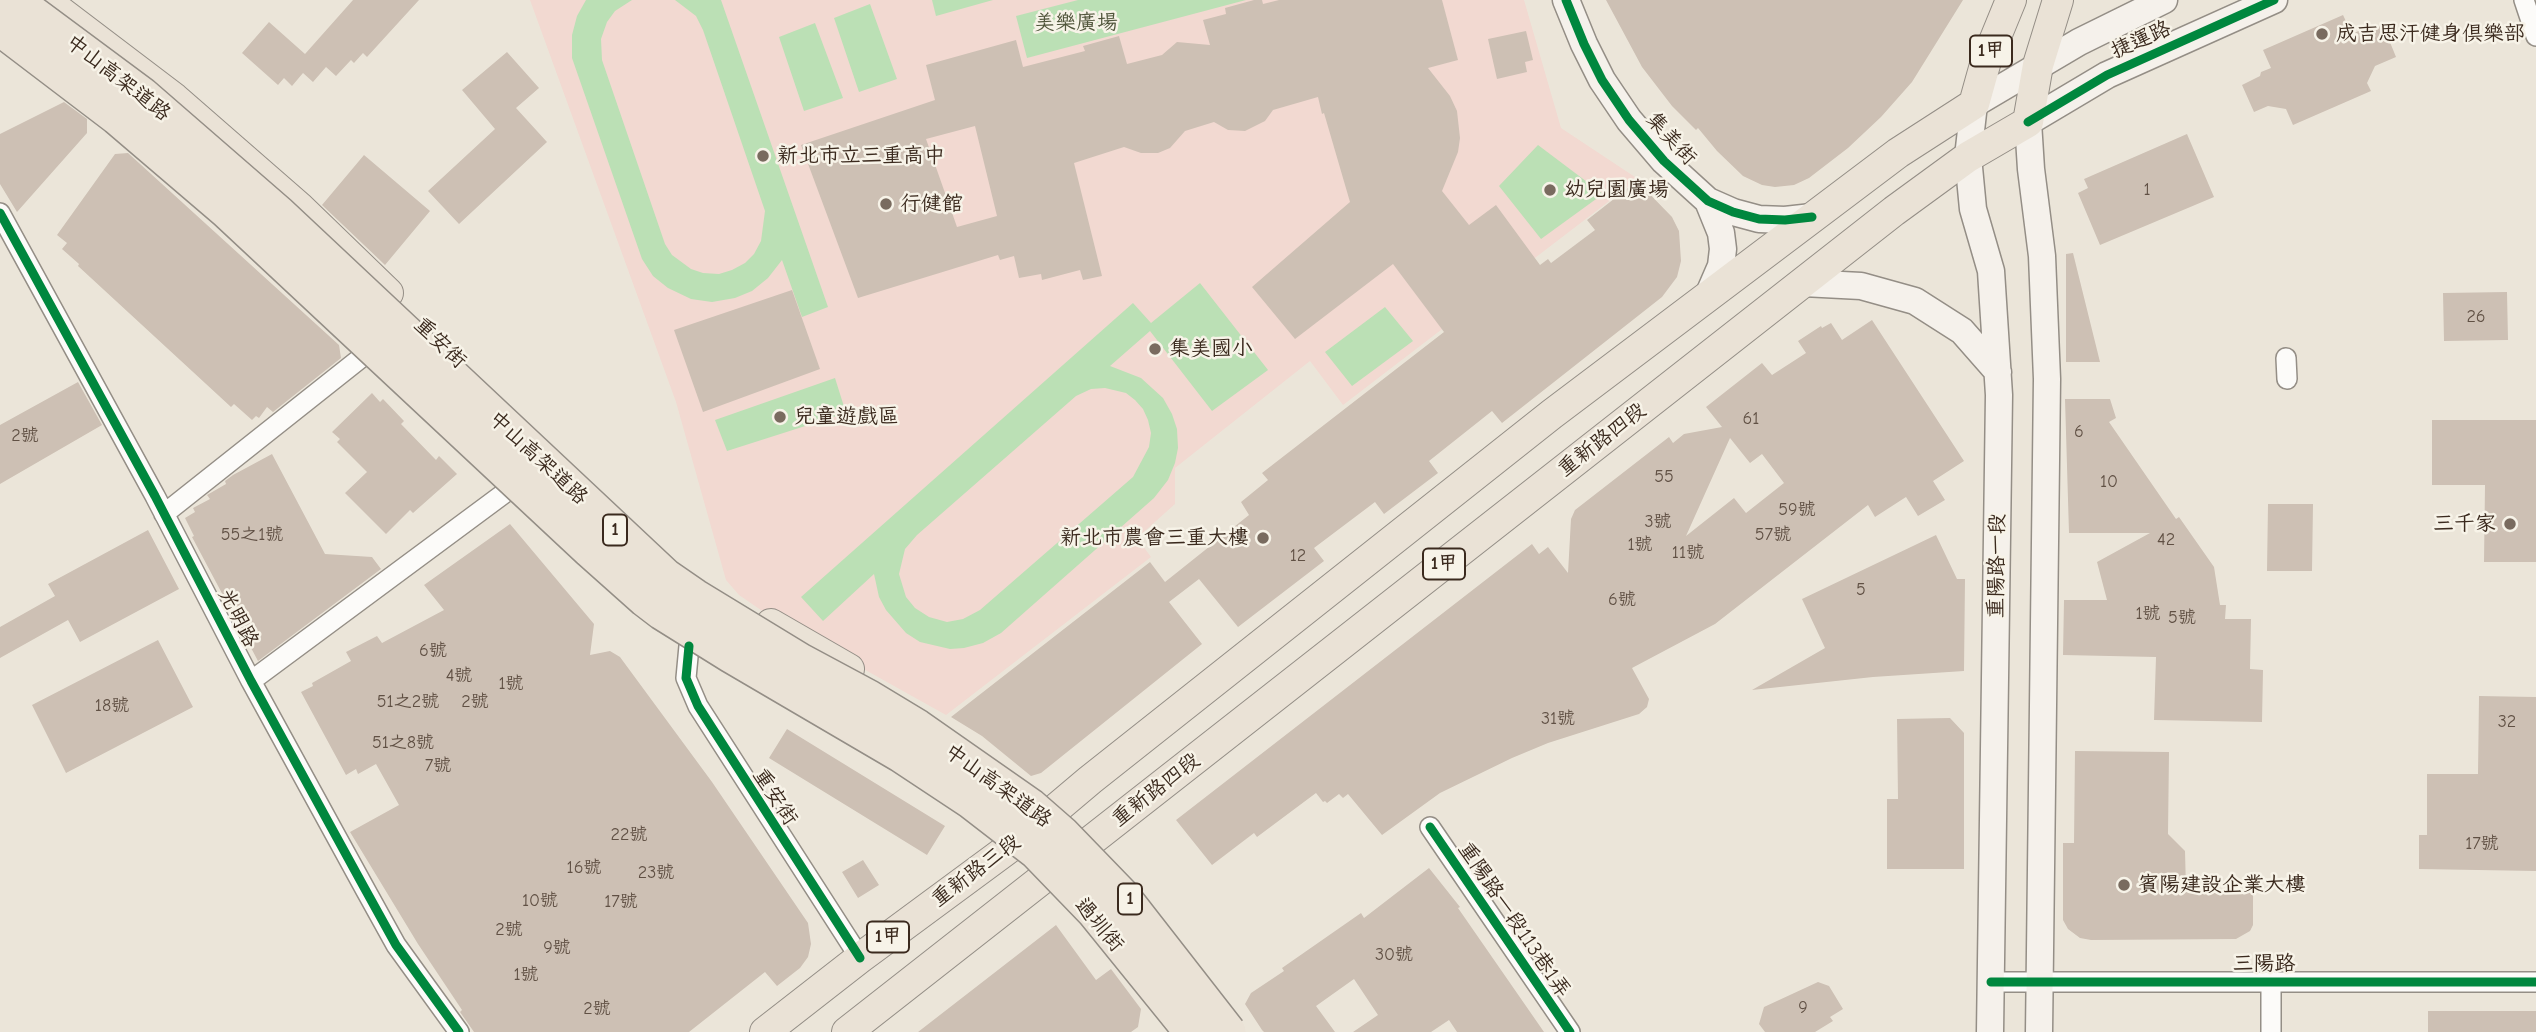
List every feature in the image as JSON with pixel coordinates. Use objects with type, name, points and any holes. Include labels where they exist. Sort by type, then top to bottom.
[{"type":"highway","name":"中山高架道路","points":[[15,0],[142,95],[279,214],[666,577],[789,654],[917,727],[1030,806],[1062,834],[1122,896],[1228,1032]]},
{"type":"highway","name":"中山高架道路","points":[[0,28],[117,117],[227,211],[645,599],[731,655],[900,754],[971,801],[1037,852],[1094,911],[1177,1031]]},
{"type":"main road","name":"重安街","points":[[45,0],[174,98],[299,207],[676,563],[722,596],[938,722],[1024,783],[1053,812]]},
{"type":"main road","name":"集美街","points":[[1566,0],[1602,80],[1629,120],[1664,161],[1708,201],[1759,219],[1812,217]]},
{"type":"main road","name":"1甲","points":[[1053,812],[1552,414],[1898,153],[1973,104],[1986,61],[2011,0]]},
{"type":"main road","name":"1甲","points":[[2028,122],[2038,65],[2059,0]]},
{"type":"main road","name":"捷運路","points":[[1973,104],[2038,65],[2164,0]]},
{"type":"main road","name":"捷運路","points":[[2028,122],[2107,75],[2274,0]]},
{"type":"main road","name":"1","points":[[0,48],[113,135],[232,236],[634,608],[689,646],[872,754],[1013,845]]},
{"type":"main road","name":"重陽路一段","points":[[1973,104],[1968,158],[1973,209],[1992,271],[1998,372],[1990,1032]]},
{"type":"main road","name":"重新路四段","points":[[1085,846],[1894,211],[1968,158],[2028,122]]},
{"type":"main road","points":[[2028,122],[2042,256],[2047,379],[2039,1032]]},
{"type":"main road","name":"集美街","points":[[1708,201],[1716,216],[1723,249],[1719,274],[1708,296]]},
{"type":"main road","points":[[1803,283],[1861,286],[1915,301],[1962,331],[1998,372]]},
{"type":"main road","name":"過圳街","points":[[1053,812],[1085,846],[1185,967],[1187,996],[1211,1032]]},
{"type":"main road","name":"重新路三段","points":[[765,1032],[1053,812]]},
{"type":"main road","name":"過圳街","points":[[1013,845],[1075,895],[1153,988],[1187,996]]},
{"type":"main road","name":"1甲","points":[[847,1032],[1085,846]]},
{"type":"street","points":[[2524,0],[2536,36]]},
{"type":"street","name":"光明路","points":[[0,213],[396,945],[458,1032]]},
{"type":"street","points":[[164,514],[362,356],[420,324]]},
{"type":"street","points":[[2286,358],[2287,379]]},
{"type":"street","points":[[251,681],[506,492]]},
{"type":"street","name":"重安街","points":[[689,646],[686,678],[698,706],[860,958]]},
{"type":"street","name":"重陽路一段113巷1弄","points":[[1430,827],[1570,1032]]},
{"type":"street","points":[[2271,981],[2272,1032]]},
{"type":"street","name":"三陽路","points":[[1991,982],[2536,982]]},
{"type":"shaded area","name":"集美國小","points":[[530,0],[1524,0],[1561,128],[1638,179],[1343,405],[1310,361],[1175,468],[1175,504],[1137,538],[1151,557],[946,715],[774,619],[739,595],[726,580],[676,402]]},
{"type":"green space","points":[[586,0],[632,0],[615,11],[607,22],[601,39],[602,60],[665,244],[672,255],[691,269],[719,274],[745,263],[754,254],[761,241],[765,211],[703,30],[696,16],[675,0],[721,0],[828,307],[802,317],[782,260],[768,278],[752,291],[735,298],[712,302],[691,299],[668,288],[653,276],[642,259],[572,58],[572,35],[577,16]]},
{"type":"green space","points":[[932,0],[993,0],[936,16]]},
{"type":"green space","name":"美樂廣場","points":[[1078,0],[1246,0],[1027,58],[1016,16]]},
{"type":"green space","points":[[870,4],[897,79],[859,92],[834,18]]},
{"type":"green space","points":[[815,23],[843,98],[804,111],[779,37]]},
{"type":"green space","name":"幼兒園廣場","points":[[1538,145],[1603,194],[1541,239],[1499,186]]},
{"type":"green space","points":[[1200,283],[1268,370],[1212,411],[1150,331],[1110,366],[1141,378],[1163,398],[1177,429],[1178,448],[1175,463],[1168,480],[1154,498],[1001,633],[983,643],[964,648],[950,649],[920,642],[906,633],[886,610],[879,597],[874,574],[823,621],[801,597],[1133,303],[1151,323]],"holes":[[[1105,388],[1126,393],[1143,409],[1151,433],[1149,447],[1133,477],[980,610],[963,619],[947,622],[929,617],[915,608],[906,597],[899,574],[905,549],[917,535],[1076,396],[1091,389]]]},
{"type":"green space","points":[[1385,307],[1413,341],[1352,386],[1325,352]]},
{"type":"green space","name":"兒童遊戲區","points":[[835,378],[846,413],[727,451],[715,420]]},
{"type":"building","points":[[353,0],[419,0],[367,57],[363,53],[354,63],[351,60],[336,76],[326,67],[313,82],[303,73],[292,86],[284,78],[278,85],[242,53],[269,22],[305,54]]},
{"type":"building","points":[[1254,0],[1262,0],[1263,4],[1279,0],[1442,0],[1458,60],[1428,68],[1450,96],[1457,111],[1460,138],[1458,152],[1442,191],[1469,225],[1496,205],[1540,265],[1548,259],[1551,263],[1595,230],[1587,220],[1637,181],[1672,217],[1679,231],[1681,261],[1677,277],[1662,297],[1502,423],[1492,411],[1429,461],[1438,473],[1384,514],[1375,502],[1314,548],[1324,561],[1238,627],[1199,579],[1169,602],[1202,644],[1041,773],[1031,776],[982,736],[951,717],[1150,562],[1165,582],[1249,515],[1241,502],[1268,480],[1262,473],[1444,332],[1393,264],[1295,339],[1252,287],[1350,202],[1318,97],[1273,110],[1265,121],[1245,131],[1228,130],[1214,122],[1185,131],[1170,148],[1158,153],[1141,153],[1124,147],[1074,163],[1102,276],[1083,280],[1080,270],[1042,280],[1041,274],[1019,278],[1014,256],[1000,260],[998,255],[858,298],[801,145],[935,100],[926,65],[1016,40],[1023,67],[1085,51],[1083,46],[1119,36],[1127,64],[1162,55],[1177,42],[1210,45],[1203,20],[1226,14],[1225,8]],"holes":[[[975,126],[997,216],[957,227],[926,139]]]},
{"type":"building","points":[[1606,0],[1963,0],[1912,82],[1881,117],[1848,148],[1809,178],[1794,185],[1775,187],[1762,185],[1743,176],[1698,128],[1696,130],[1672,106],[1642,67]]},
{"type":"building","points":[[2343,15],[2352,34],[2383,25],[2396,57],[2375,66],[2367,83],[2371,91],[2293,125],[2286,109],[2268,106],[2254,112],[2242,85],[2271,68],[2263,50]]},
{"type":"building","points":[[1526,31],[1533,60],[1525,62],[1527,72],[1497,79],[1488,39]]},
{"type":"building","points":[[507,52],[539,88],[516,108],[547,142],[459,224],[428,191],[495,129],[462,90]]},
{"type":"building","points":[[64,102],[87,119],[87,133],[17,212],[0,184],[0,134]]},
{"type":"building","points":[[2187,134],[2214,197],[2100,245],[2078,193],[2088,188],[2084,179]]},
{"type":"building","points":[[128,153],[339,345],[341,358],[273,412],[267,407],[259,418],[256,416],[252,420],[234,404],[231,407],[62,249],[67,243],[57,235],[115,154]]},
{"type":"building","points":[[364,155],[430,211],[385,265],[322,205]]},
{"type":"building","points":[[2073,253],[2100,362],[2066,362],[2066,254]]},
{"type":"building","points":[[792,290],[820,369],[703,412],[674,330]]},
{"type":"building","points":[[2507,292],[2508,340],[2444,341],[2443,293]]},
{"type":"building","points":[[1872,320],[1964,461],[1933,481],[1945,500],[1918,516],[1906,497],[1875,517],[1868,505],[1715,624],[1632,668],[1649,699],[1647,707],[1639,714],[1548,743],[1512,758],[1440,793],[1382,835],[1348,794],[1343,798],[1339,794],[1327,803],[1316,793],[1257,837],[1254,833],[1212,865],[1176,820],[1532,544],[1539,554],[1548,547],[1568,573],[1571,519],[1575,510],[1669,437],[1673,443],[1684,434],[1722,427],[1706,407],[1762,363],[1772,375],[1806,353],[1798,341],[1821,326],[1822,328],[1831,323],[1842,340]],"holes":[[[1730,438],[1750,463],[1762,454],[1784,483],[1746,513],[1734,498],[1686,536]]]},
{"type":"building","points":[[78,382],[102,425],[0,484],[0,425]]},
{"type":"building","points":[[372,393],[380,402],[383,399],[404,421],[401,424],[436,460],[439,456],[457,474],[413,513],[410,510],[386,534],[345,493],[367,472],[337,442],[340,439],[332,432]]},
{"type":"building","points":[[2065,399],[2110,399],[2116,418],[2109,422],[2176,519],[2179,517],[2214,567],[2220,605],[2226,605],[2225,619],[2251,619],[2250,669],[2263,670],[2262,722],[2154,720],[2156,657],[2063,655],[2064,600],[2107,600],[2097,562],[2150,533],[2069,533]]},
{"type":"building","name":"三千家","points":[[2432,420],[2536,420],[2536,562],[2484,562],[2485,485],[2432,485]]},
{"type":"building","points":[[272,454],[325,554],[372,557],[381,569],[258,661],[192,537],[194,536],[185,518],[195,512],[193,508],[210,499],[207,495],[226,484],[225,481],[233,475]]},
{"type":"building","points":[[2268,504],[2313,504],[2312,571],[2267,571]]},
{"type":"building","points":[[510,524],[594,624],[590,655],[610,651],[620,657],[712,782],[808,923],[811,944],[808,957],[800,968],[777,986],[765,972],[689,1032],[474,1032],[350,832],[399,805],[376,764],[358,774],[356,769],[346,775],[301,692],[351,661],[346,652],[377,636],[382,643],[444,610],[424,585]]},
{"type":"building","points":[[148,530],[179,589],[80,642],[68,620],[0,658],[0,627],[55,596],[48,584]]},
{"type":"building","points":[[1936,535],[1957,579],[1965,579],[1964,671],[1873,677],[1752,690],[1825,648],[1802,599]]},
{"type":"building","points":[[158,640],[193,707],[66,773],[32,705]]},
{"type":"building","points":[[2479,696],[2536,697],[2536,871],[2419,869],[2419,835],[2427,835],[2427,774],[2478,774]]},
{"type":"building","points":[[1950,718],[1964,733],[1964,869],[1887,869],[1887,799],[1898,799],[1897,719]]},
{"type":"building","points":[[787,729],[945,826],[927,855],[769,758]]},
{"type":"building","points":[[2075,751],[2169,752],[2168,834],[2185,851],[2186,889],[2253,890],[2253,925],[2250,931],[2236,939],[2091,940],[2080,938],[2068,929],[2063,920],[2063,843],[2074,843]]},
{"type":"building","points":[[863,860],[879,885],[858,898],[842,872]]},
{"type":"building","points":[[1429,868],[1460,907],[1458,908],[1544,1032],[1457,1032],[1449,1020],[1431,1032],[1353,1032],[1378,1015],[1354,979],[1316,1006],[1335,1032],[1262,1030],[1245,1004],[1251,993],[1361,913],[1364,918]]},
{"type":"building","points":[[1056,925],[1096,980],[1111,969],[1141,1009],[1138,1027],[1131,1032],[918,1032]]},
{"type":"building","points":[[1818,982],[1829,986],[1843,1009],[1830,1017],[1833,1021],[1815,1032],[1765,1032],[1759,1024],[1764,1007]]},
{"type":"building","points":[[2428,1011],[2536,1011],[2536,1032],[2428,1032]]},
{"type":"cycle path","points":[[1566,0],[1602,80],[1629,120],[1664,161],[1708,201],[1759,219],[1812,217]]},
{"type":"cycle path","points":[[2028,122],[2107,75],[2274,0]]},
{"type":"cycle path","points":[[0,213],[396,945],[459,1032]]},
{"type":"cycle path","points":[[689,646],[686,678],[698,706],[860,958]]},
{"type":"cycle path","points":[[1430,827],[1570,1032]]},
{"type":"cycle path","points":[[1991,982],[2536,982]]},
{"type":"place","name":"成吉思汗健身俱樂部","points":[[2322,34]]},
{"type":"place","name":"新北市立三重高中","points":[[763,156]]},
{"type":"place","name":"幼兒園廣場","points":[[1550,190]]},
{"type":"place","name":"行健館","points":[[886,204]]},
{"type":"place","name":"集美國小","points":[[1155,349]]},
{"type":"place","name":"兒童遊戲區","points":[[780,417]]},
{"type":"place","name":"三千家","points":[[2510,524]]},
{"type":"place","name":"新北市農會三重大樓","points":[[1263,538]]},
{"type":"place","name":"賓陽建設企業大樓","points":[[2124,885]]}]
